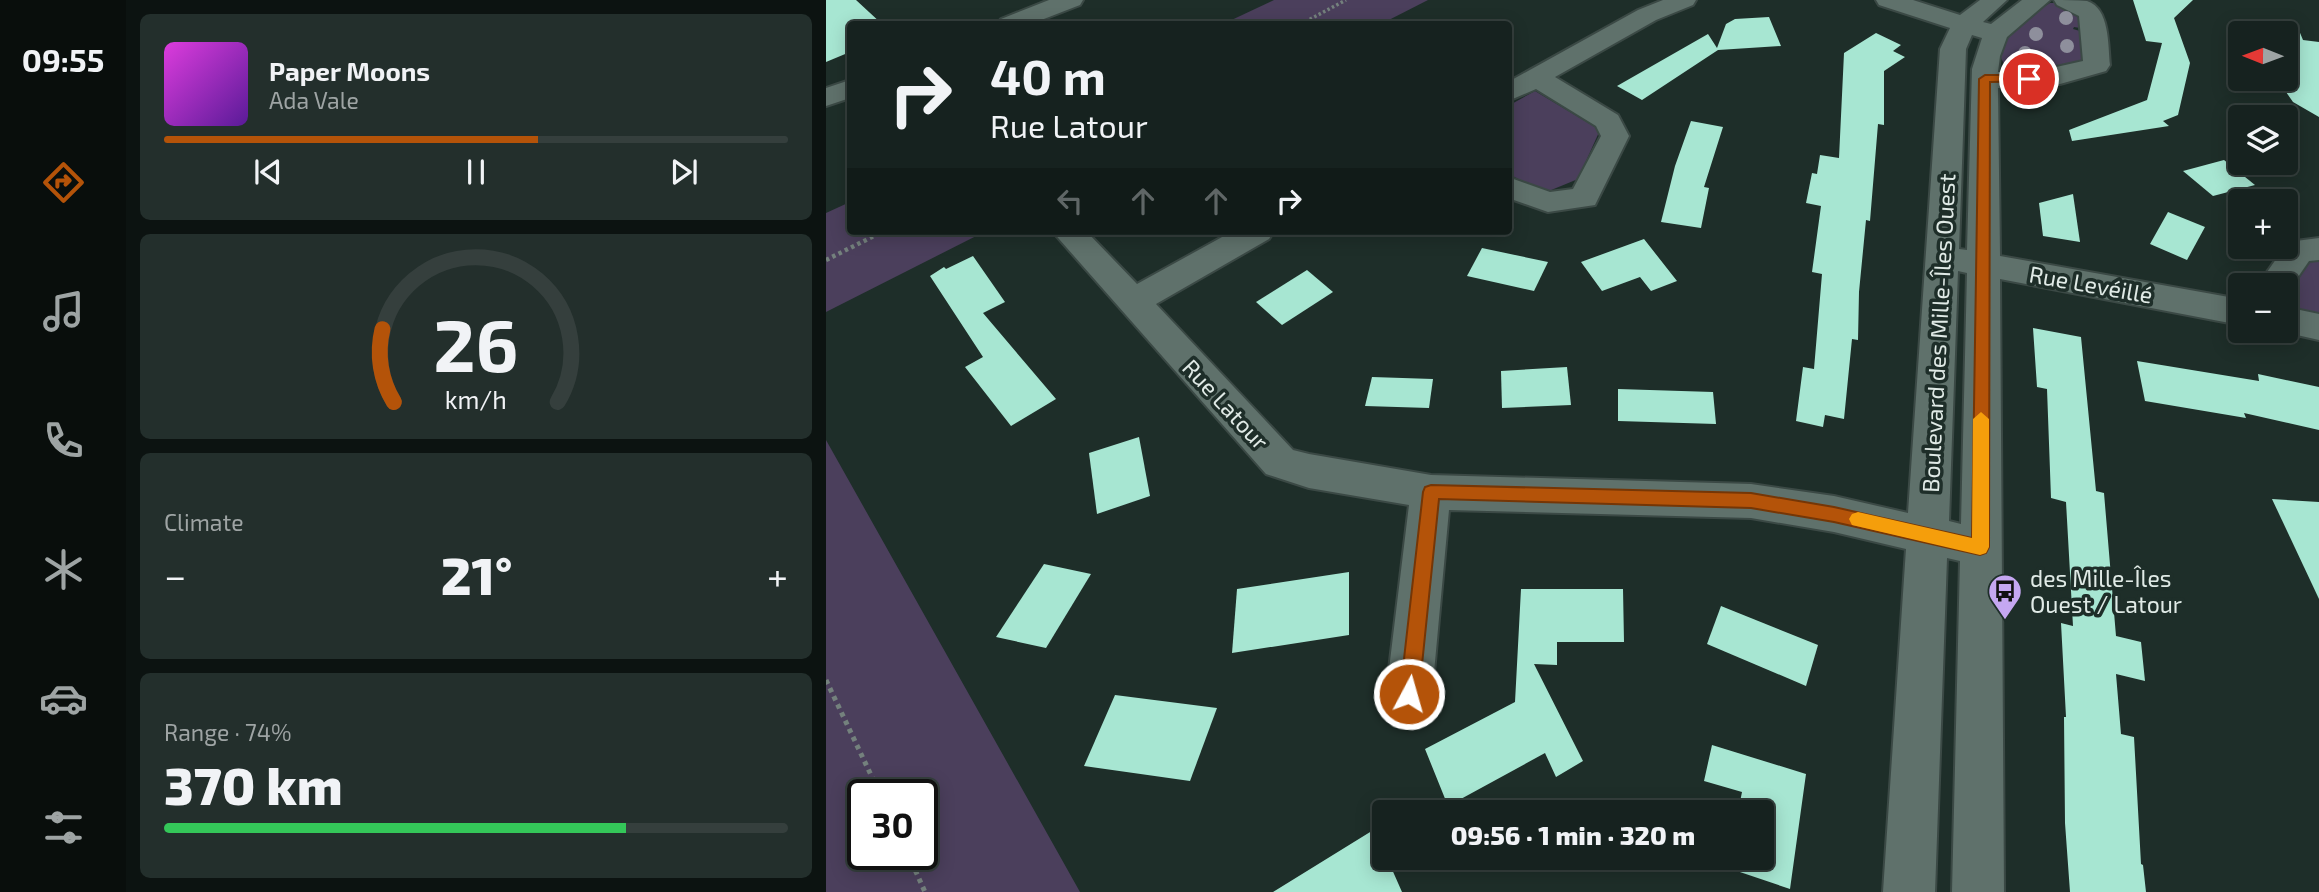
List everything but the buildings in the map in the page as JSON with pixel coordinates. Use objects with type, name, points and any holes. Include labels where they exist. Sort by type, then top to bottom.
[{"type":"street","points":[[1018,21],[1071,0]]},
{"type":"street","points":[[1512,91],[1647,15],[1684,0]]},
{"type":"street","points":[[1888,0],[1980,28],[2038,0]]},
{"type":"street","points":[[1980,28],[1995,0]]},
{"type":"street","points":[[1985,79],[2020,80],[2084,71],[2097,65],[2091,16],[2087,10],[2066,0]]},
{"type":"street","name":"Boulevard des Mille-Îles Ouest","points":[[1909,892],[1953,49],[1980,28],[1988,51],[1985,79],[1978,892]]},
{"type":"street","points":[[1512,188],[1548,202],[1584,198],[1615,136],[1608,121],[1537,78]]},
{"type":"street","points":[[826,98],[847,89]]},
{"type":"street","name":"Rue Latour","points":[[1072,235],[1280,462],[1309,471],[1431,492],[1751,501],[1834,514],[1980,547]]},
{"type":"street","points":[[1132,302],[1251,235]]},
{"type":"street","points":[[2283,273],[2298,250],[2319,249]]},
{"type":"street","name":"Rue Levéillé","points":[[1941,256],[2228,310]]},
{"type":"street","points":[[2298,323],[2319,327]]},
{"type":"street","points":[[1409,694],[1431,492]]},
{"type":"path","points":[[1307,21],[1346,0]]},
{"type":"path","points":[[826,260],[876,235]]},
{"type":"path","points":[[826,680],[873,779]]},
{"type":"path","points":[[915,870],[925,892]]},
{"type":"shaded area","points":[[1274,0],[1428,0],[1387,21],[1229,21]]},
{"type":"shaded area","points":[[2050,3],[2057,3],[2079,15],[2080,28],[2073,29],[2080,31],[2082,61],[2028,71],[2006,68],[2001,58],[2007,40],[2026,19]]},
{"type":"shaded area","points":[[1535,91],[1600,130],[1578,179],[1544,193],[1512,176],[1512,104]]},
{"type":"shaded area","points":[[847,203],[847,235],[978,235],[826,312],[826,213]]},
{"type":"shaded area","points":[[2301,253],[2319,253],[2319,323],[2298,319],[2298,273],[2288,273]]},
{"type":"shaded area","points":[[826,440],[1080,892],[826,892]]},
{"type":"slow traffic","points":[[1858,519],[1980,547],[1981,419]]},
{"type":"place","name":"des Mille-Îles Ouest / Latour","points":[[2005,621]]},
{"type":"route","points":[[1409,694],[1431,492],[1751,501],[1834,514],[1980,547],[1985,79],[2029,79]]}]
